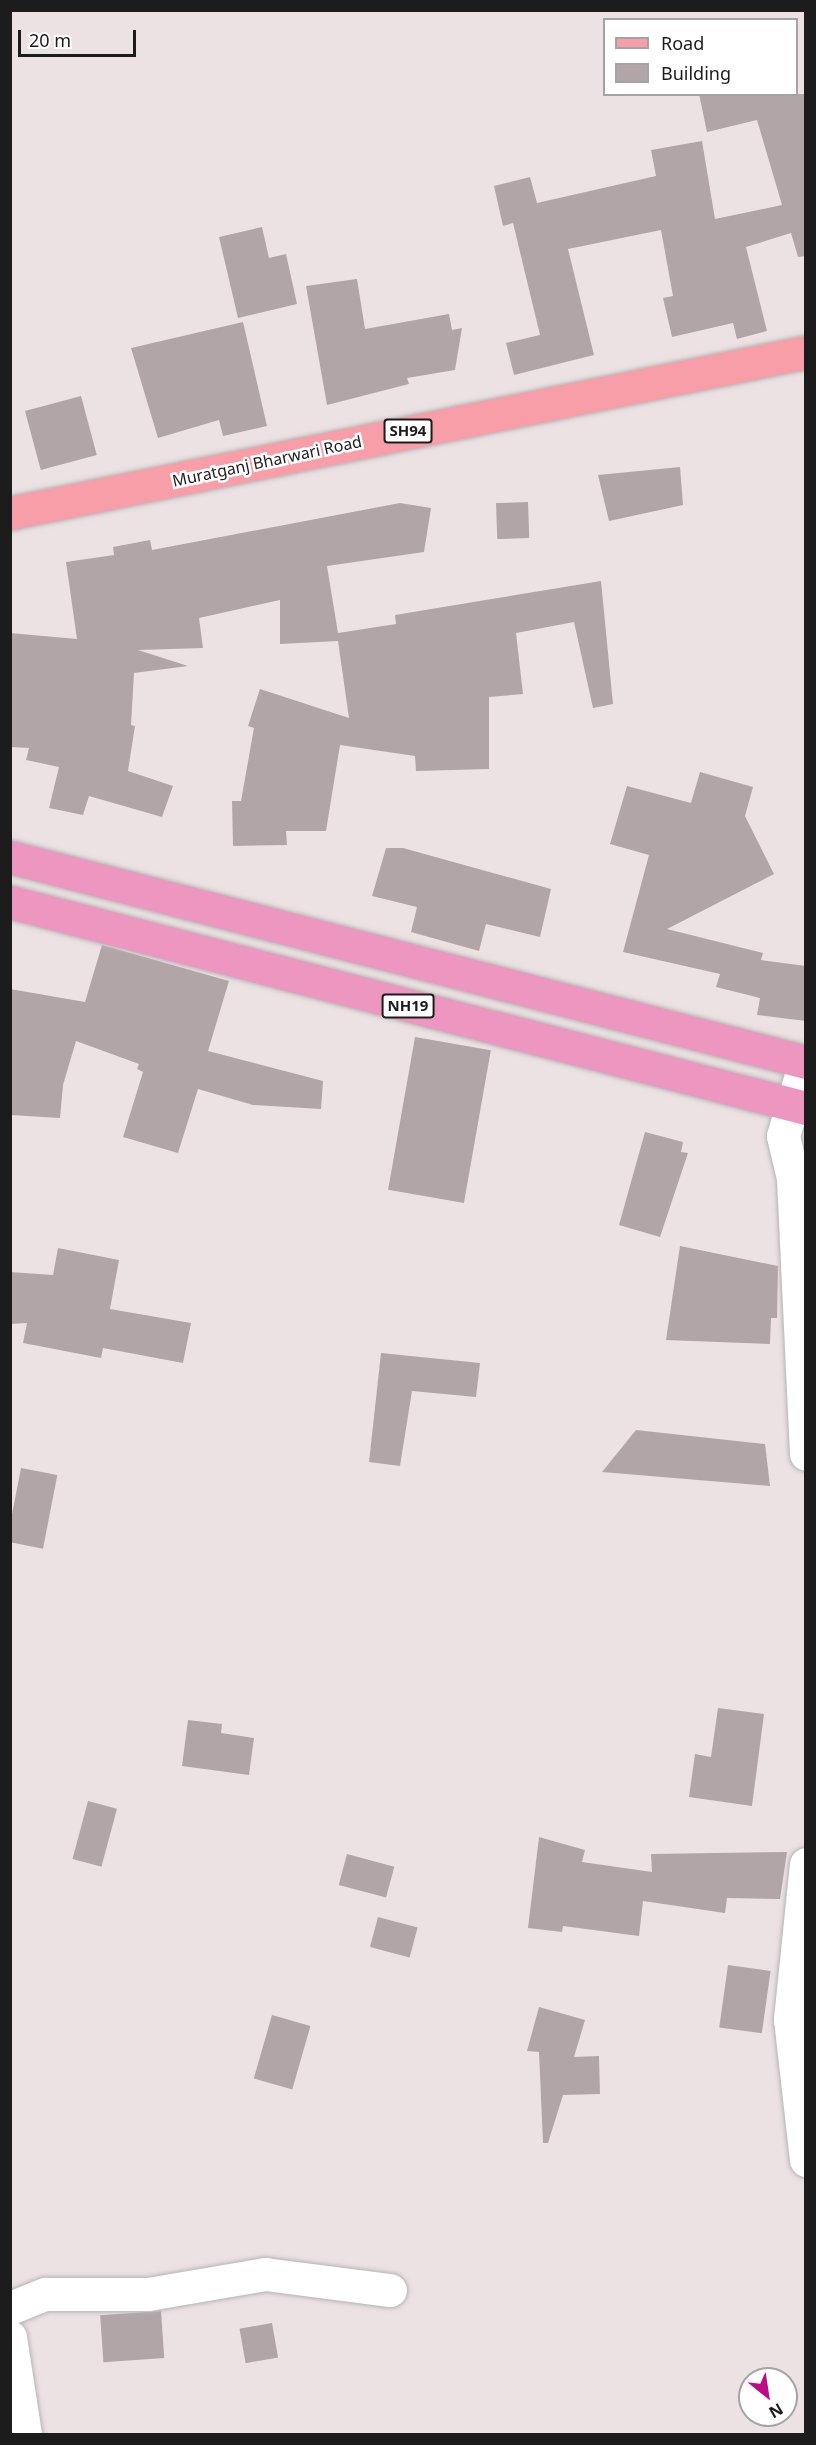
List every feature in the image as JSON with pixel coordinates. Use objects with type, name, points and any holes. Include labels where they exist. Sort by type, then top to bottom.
[{"type":"highway","points":[[10,857],[805,1062]]},
{"type":"highway","name":"NH19","points":[[10,902],[800,1106]]},
{"type":"main road","name":"Muratganj Bharwari Road","points":[[10,513],[806,352]]},
{"type":"street","points":[[805,1062],[800,1106],[783,1136],[793,1178],[806,1454]]},
{"type":"street","points":[[806,1864],[790,2019],[806,2160]]},
{"type":"street","points":[[10,2308],[45,2294],[148,2294],[266,2274],[390,2290]]},
{"type":"street","points":[[10,2337],[25,2434]]},
{"type":"building","points":[[798,94],[806,94],[806,256],[798,257],[791,233],[746,247],[767,331],[737,339],[733,323],[672,337],[663,298],[673,296],[661,230],[568,249],[594,355],[514,375],[506,343],[540,335],[513,223],[503,226],[494,186],[530,177],[537,203],[656,176],[651,150],[702,141],[715,219],[782,205],[757,120],[707,132],[699,96],[798,96]]},
{"type":"building","points":[[262,227],[269,258],[286,254],[297,304],[238,318],[219,237]]},
{"type":"building","points":[[357,279],[365,329],[449,314],[452,330],[462,328],[455,370],[407,378],[409,384],[327,405],[306,286]]},
{"type":"building","points":[[243,322],[267,426],[223,436],[219,420],[158,438],[131,348]]},
{"type":"building","points":[[81,396],[97,455],[41,470],[25,411]]},
{"type":"building","points":[[680,467],[683,505],[609,521],[598,475]]},
{"type":"building","points":[[528,502],[529,538],[497,539],[496,503]]},
{"type":"building","points":[[400,503],[431,508],[424,552],[327,566],[338,633],[396,624],[395,615],[601,581],[613,704],[593,708],[574,622],[516,633],[523,694],[489,697],[489,769],[416,771],[415,756],[340,745],[326,831],[286,831],[287,845],[233,846],[232,801],[241,801],[254,728],[248,726],[260,689],[349,718],[338,641],[280,644],[280,600],[199,618],[203,648],[138,650],[188,666],[134,673],[131,725],[135,726],[128,771],[173,786],[162,817],[89,796],[83,815],[49,808],[59,767],[26,760],[29,748],[10,747],[10,633],[77,639],[66,562],[114,555],[113,547],[150,540],[152,550]]},
{"type":"building","points":[[700,772],[753,787],[745,816],[774,874],[667,929],[763,953],[761,960],[806,966],[806,1021],[757,1015],[760,998],[716,987],[720,974],[623,952],[649,855],[610,844],[627,786],[691,803]]},
{"type":"building","points":[[386,848],[403,848],[551,889],[540,937],[486,924],[479,951],[411,932],[417,907],[372,896]]},
{"type":"building","points":[[102,945],[229,981],[208,1051],[323,1081],[321,1109],[253,1105],[198,1089],[178,1153],[123,1137],[143,1072],[137,1069],[139,1064],[76,1041],[63,1085],[60,1118],[10,1115],[10,989],[85,1002]]},
{"type":"building","points":[[415,1037],[491,1050],[464,1203],[388,1190]]},
{"type":"building","points":[[645,1132],[683,1142],[681,1152],[688,1153],[660,1237],[619,1225]]},
{"type":"building","points":[[680,1246],[778,1266],[777,1318],[771,1318],[770,1344],[666,1340]]},
{"type":"building","points":[[58,1248],[119,1260],[110,1309],[191,1323],[183,1363],[103,1348],[101,1358],[23,1343],[27,1323],[10,1324],[10,1272],[53,1275]]},
{"type":"building","points":[[381,1353],[480,1363],[476,1397],[412,1391],[400,1466],[369,1462]]},
{"type":"building","points":[[636,1430],[765,1444],[770,1486],[602,1472]]},
{"type":"building","points":[[21,1468],[57,1475],[43,1549],[10,1542],[10,1525]]},
{"type":"building","points":[[718,1708],[764,1714],[752,1806],[689,1797],[695,1754],[711,1757]]},
{"type":"building","points":[[188,1720],[222,1724],[221,1733],[254,1738],[249,1775],[182,1766]]},
{"type":"building","points":[[88,1801],[117,1809],[101,1867],[72,1859]]},
{"type":"building","points":[[539,1837],[585,1850],[582,1862],[652,1872],[651,1854],[787,1852],[780,1899],[727,1898],[725,1913],[643,1901],[639,1936],[563,1926],[562,1932],[528,1928]]},
{"type":"building","points":[[347,1854],[394,1867],[386,1898],[339,1885]]},
{"type":"building","points":[[378,1917],[418,1928],[410,1958],[370,1947]]},
{"type":"building","points":[[728,1965],[771,1971],[762,2033],[719,2027]]},
{"type":"building","points":[[539,2007],[585,2020],[574,2057],[599,2056],[600,2094],[563,2095],[548,2143],[543,2143],[539,2052],[527,2051]]},
{"type":"building","points":[[272,2015],[310,2026],[292,2089],[254,2078]]},
{"type":"building","points":[[161,2311],[164,2358],[103,2362],[100,2315]]},
{"type":"building","points":[[272,2323],[278,2357],[246,2363],[240,2329]]}]
